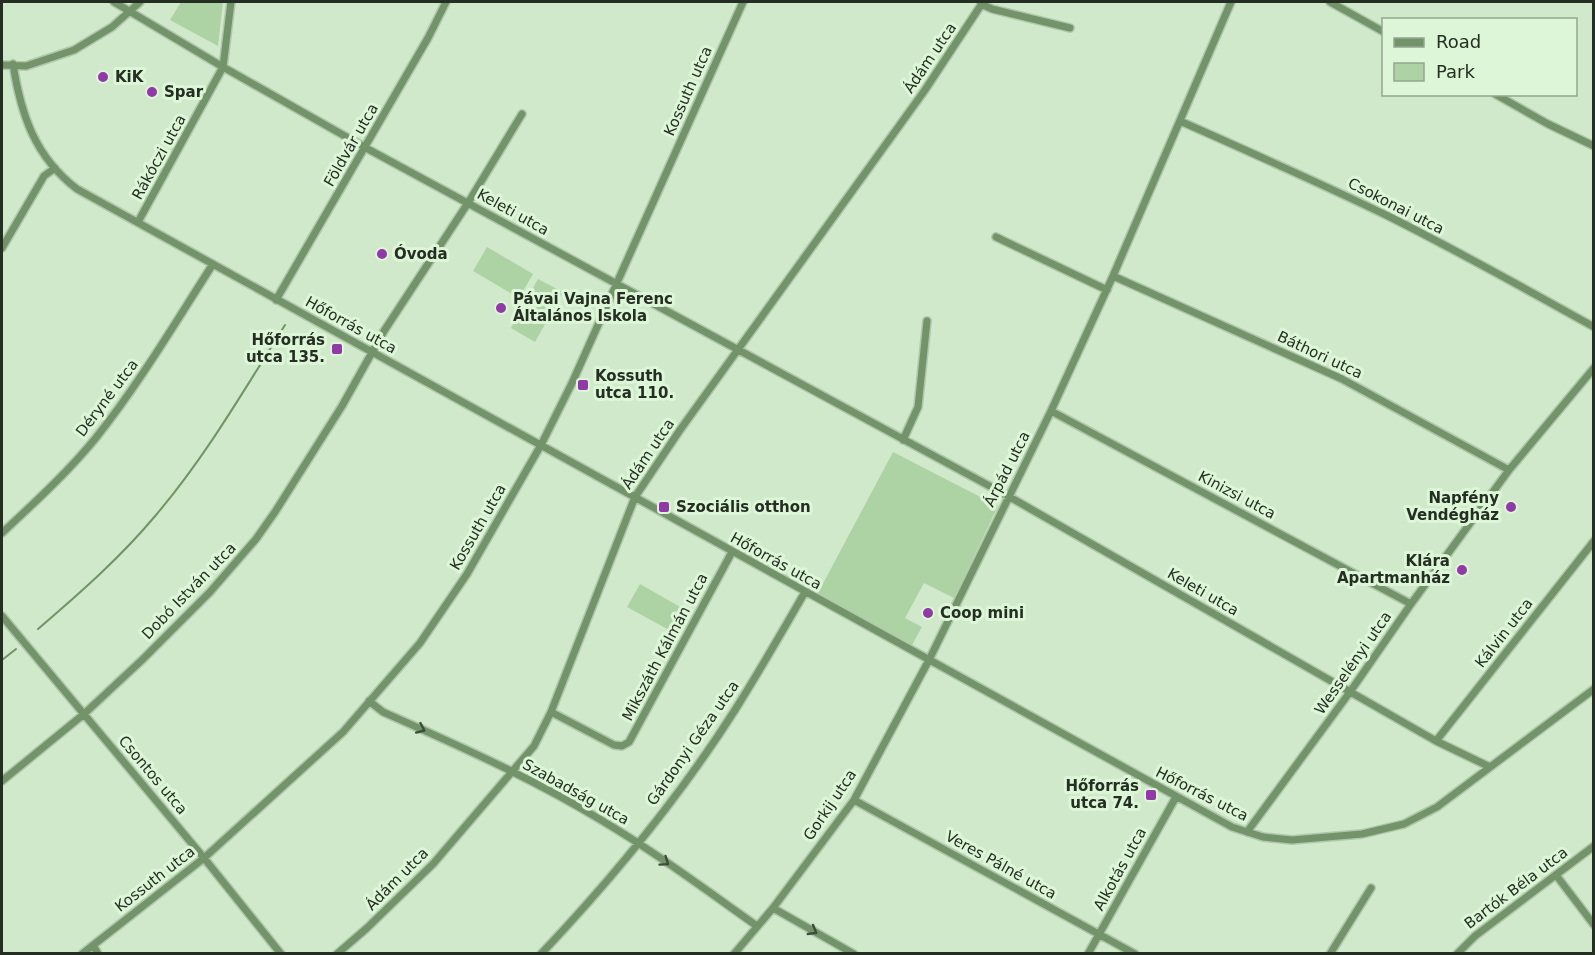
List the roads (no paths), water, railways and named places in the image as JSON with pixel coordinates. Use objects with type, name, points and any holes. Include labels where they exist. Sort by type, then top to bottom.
[{"type":"street","name":"Keleti utca","points":[[114,2],[366,148],[1008,496],[1436,741],[1490,767]]},
{"type":"street","points":[[2,65],[26,66],[74,50],[102,34],[140,2]]},
{"type":"street","name":"Rákóczi utca","points":[[138,222],[224,67],[231,2]]},
{"type":"street","name":"Földvár utca","points":[[276,300],[366,148],[446,2]]},
{"type":"street","name":"Kossuth utca","points":[[82,954],[204,858],[343,732],[420,643],[467,574],[541,445],[572,383],[743,2]]},
{"type":"street","name":"Árpád utca","points":[[929,660],[1051,411],[1107,290],[1231,2]]},
{"type":"street","points":[[1330,2],[1382,31]]},
{"type":"street","points":[[982,3],[992,9],[1070,28]]},
{"type":"street","name":"Ádám utca","points":[[337,954],[433,864],[539,739],[634,497],[925,90],[982,3]]},
{"type":"street","name":"Hőforrás utca","points":[[13,64],[15,80],[39,149],[77,189],[1221,822],[1272,838],[1301,839],[1391,829],[1426,814],[1593,689]]},
{"type":"street","points":[[1499,96],[1593,146]]},
{"type":"street","name":"Dobó István utca","points":[[2,781],[84,714],[210,592],[256,539],[373,353],[384,331],[468,203],[522,114]]},
{"type":"street","name":"Csokonai utca","points":[[1180,121],[1287,167],[1390,217],[1593,327]]},
{"type":"street","points":[[2,248],[44,176],[55,168]]},
{"type":"street","points":[[996,237],[1107,290]]},
{"type":"street","name":"Déryné utca","points":[[2,533],[36,502],[95,439],[152,360],[213,264]]},
{"type":"street","name":"Báthori utca","points":[[1113,276],[1342,379],[1509,471]]},
{"type":"street","points":[[903,440],[918,407],[927,321]]},
{"type":"street","name":"Wesselényi utca","points":[[1247,832],[1509,471],[1593,368]]},
{"type":"street","name":"Kinizsi utca","points":[[1051,411],[1411,604]]},
{"type":"street","name":"Kálvin utca","points":[[1436,741],[1593,541]]},
{"type":"street","name":"Mikszáth Kálmán utca","points":[[551,712],[614,745],[622,746],[629,742],[732,552]]},
{"type":"street","name":"Gárdonyi Géza utca","points":[[541,954],[607,882],[672,800],[734,712],[805,592]]},
{"type":"street","name":"Csontos utca","points":[[2,616],[281,954]]},
{"type":"street","name":"Gorkij utca","points":[[734,954],[773,908],[854,800],[929,660]]},
{"type":"street","name":"Szabadság utca","points":[[369,701],[383,712],[513,772],[599,819],[638,843],[757,926]]},
{"type":"street","name":"Alkotás utca","points":[[1088,954],[1176,797]]},
{"type":"street","name":"Veres Pálné utca","points":[[854,800],[1135,954]]},
{"type":"street","name":"Bartók Béla utca","points":[[1457,954],[1474,936],[1593,846]]},
{"type":"street","points":[[1556,875],[1593,925]]},
{"type":"street","points":[[1330,954],[1371,888]]},
{"type":"street","points":[[773,908],[854,954]]},
{"type":"street","points":[[93,945],[98,954]]},
{"type":"waterway","points":[[38,629],[114,560],[174,493],[208,446],[285,325]]},
{"type":"waterway","points":[[2,660],[16,649]]},
{"type":"place","name":"KiK","points":[[103,77]]},
{"type":"place","name":"Spar","points":[[152,92]]},
{"type":"place","name":"Óvoda","points":[[382,254]]},
{"type":"place","name":"Pávai Vajna Ferenc Általános Iskola","points":[[501,308]]},
{"type":"place","name":"Hőforrás utca 135.","points":[[337,349]]},
{"type":"place","name":"Kossuth utca 110.","points":[[583,385]]},
{"type":"place","name":"Szociális otthon","points":[[664,507]]},
{"type":"place","name":"Napfény Vendégház","points":[[1511,507]]},
{"type":"place","name":"Klára Apartmanház","points":[[1462,570]]},
{"type":"place","name":"Coop mini","points":[[928,613]]},
{"type":"place","name":"Hőforrás utca 74.","points":[[1151,795]]}]
